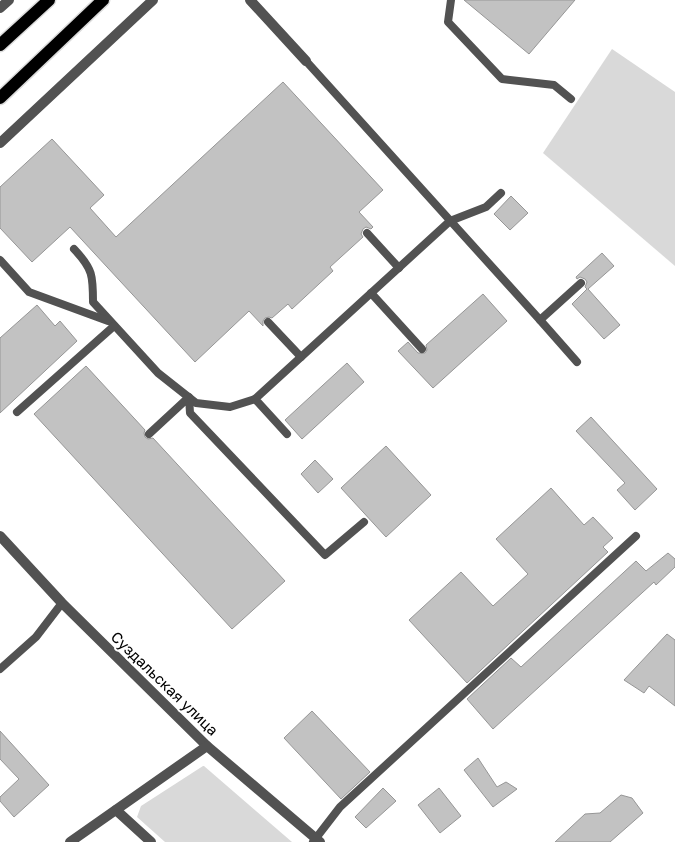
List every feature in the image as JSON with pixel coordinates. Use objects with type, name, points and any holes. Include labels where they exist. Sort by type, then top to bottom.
[{"type":"main road","points":[[0,45],[49,0]]},
{"type":"main road","points":[[0,98],[103,0]]},
{"type":"street","points":[[0,8],[9,0]]},
{"type":"street","points":[[0,143],[153,0]]},
{"type":"street","points":[[250,0],[306,61]]},
{"type":"street","name":"Суздальская улица","points":[[0,536],[62,603],[207,746],[316,841]]},
{"type":"street","points":[[70,842],[207,746]]},
{"type":"street","points":[[116,810],[152,842]]},
{"type":"lane","points":[[451,0],[448,22],[502,79],[554,85],[571,99]]},
{"type":"lane","points":[[306,61],[577,362]]},
{"type":"lane","points":[[74,249],[88,264],[93,279],[93,302],[158,373],[196,403],[230,407],[255,399],[450,221],[486,207],[501,193]]},
{"type":"lane","points":[[367,233],[399,268]]},
{"type":"lane","points":[[0,260],[29,292],[112,324]]},
{"type":"lane","points":[[540,320],[582,283]]},
{"type":"lane","points":[[371,293],[422,349]]},
{"type":"lane","points":[[268,322],[301,357]]},
{"type":"lane","points":[[17,412],[112,324]]},
{"type":"lane","points":[[149,434],[189,397]]},
{"type":"lane","points":[[189,397],[190,413],[325,555],[364,522]]},
{"type":"lane","points":[[255,399],[287,434]]},
{"type":"lane","points":[[316,841],[340,807],[636,536]]},
{"type":"lane","points":[[0,670],[36,637],[62,603]]},
{"type":"shaded area","points":[[612,49],[675,92],[675,266],[543,153]]},
{"type":"shaded area","points":[[203,766],[292,842],[165,842],[137,817],[141,806]]},
{"type":"building","points":[[464,0],[575,0],[529,54]]},
{"type":"building","points":[[283,82],[383,190],[359,212],[373,227],[371,229],[366,227],[363,229],[361,234],[363,237],[330,267],[333,271],[292,309],[288,304],[272,318],[265,318],[263,326],[249,311],[195,362],[70,227],[32,262],[0,228],[0,187],[52,139],[104,195],[90,208],[116,237]]},
{"type":"building","points":[[511,196],[528,213],[510,230],[494,214]]},
{"type":"building","points":[[602,253],[614,266],[588,289],[620,325],[604,339],[572,304],[587,289],[585,287],[587,282],[585,279],[580,277],[577,279],[576,277]]},
{"type":"building","points":[[483,294],[507,321],[433,388],[398,351],[408,342],[418,353],[425,353],[427,350],[426,345]]},
{"type":"building","points":[[37,305],[55,326],[60,321],[77,341],[0,413],[0,338]]},
{"type":"building","points":[[347,363],[364,382],[302,439],[285,420]]},
{"type":"building","points":[[86,366],[145,430],[145,437],[148,439],[153,438],[285,581],[232,629],[34,414]]},
{"type":"building","points":[[591,417],[657,489],[635,510],[617,490],[625,483],[576,431]]},
{"type":"building","points":[[386,446],[431,495],[386,537],[341,488]]},
{"type":"building","points":[[315,460],[333,479],[318,493],[301,474]]},
{"type":"building","points":[[551,488],[584,525],[593,517],[613,538],[603,547],[608,552],[467,683],[409,620],[461,572],[493,606],[528,574],[496,539]]},
{"type":"building","points":[[668,553],[675,559],[675,567],[656,585],[654,582],[493,729],[467,699],[511,658],[521,667],[636,561],[646,571]]},
{"type":"building","points":[[667,634],[675,640],[675,706],[649,686],[644,693],[624,680]]},
{"type":"building","points":[[312,711],[370,772],[341,799],[284,738]]},
{"type":"building","points":[[0,731],[49,785],[14,817],[0,801],[0,797],[19,779],[0,759]]},
{"type":"building","points":[[478,758],[497,787],[506,782],[517,789],[493,807],[464,770]]},
{"type":"building","points":[[383,788],[396,801],[366,828],[355,817]]},
{"type":"building","points":[[439,788],[461,816],[440,833],[418,805]]},
{"type":"building","points":[[621,795],[632,798],[643,813],[610,842],[555,842],[585,814],[600,813]]}]
